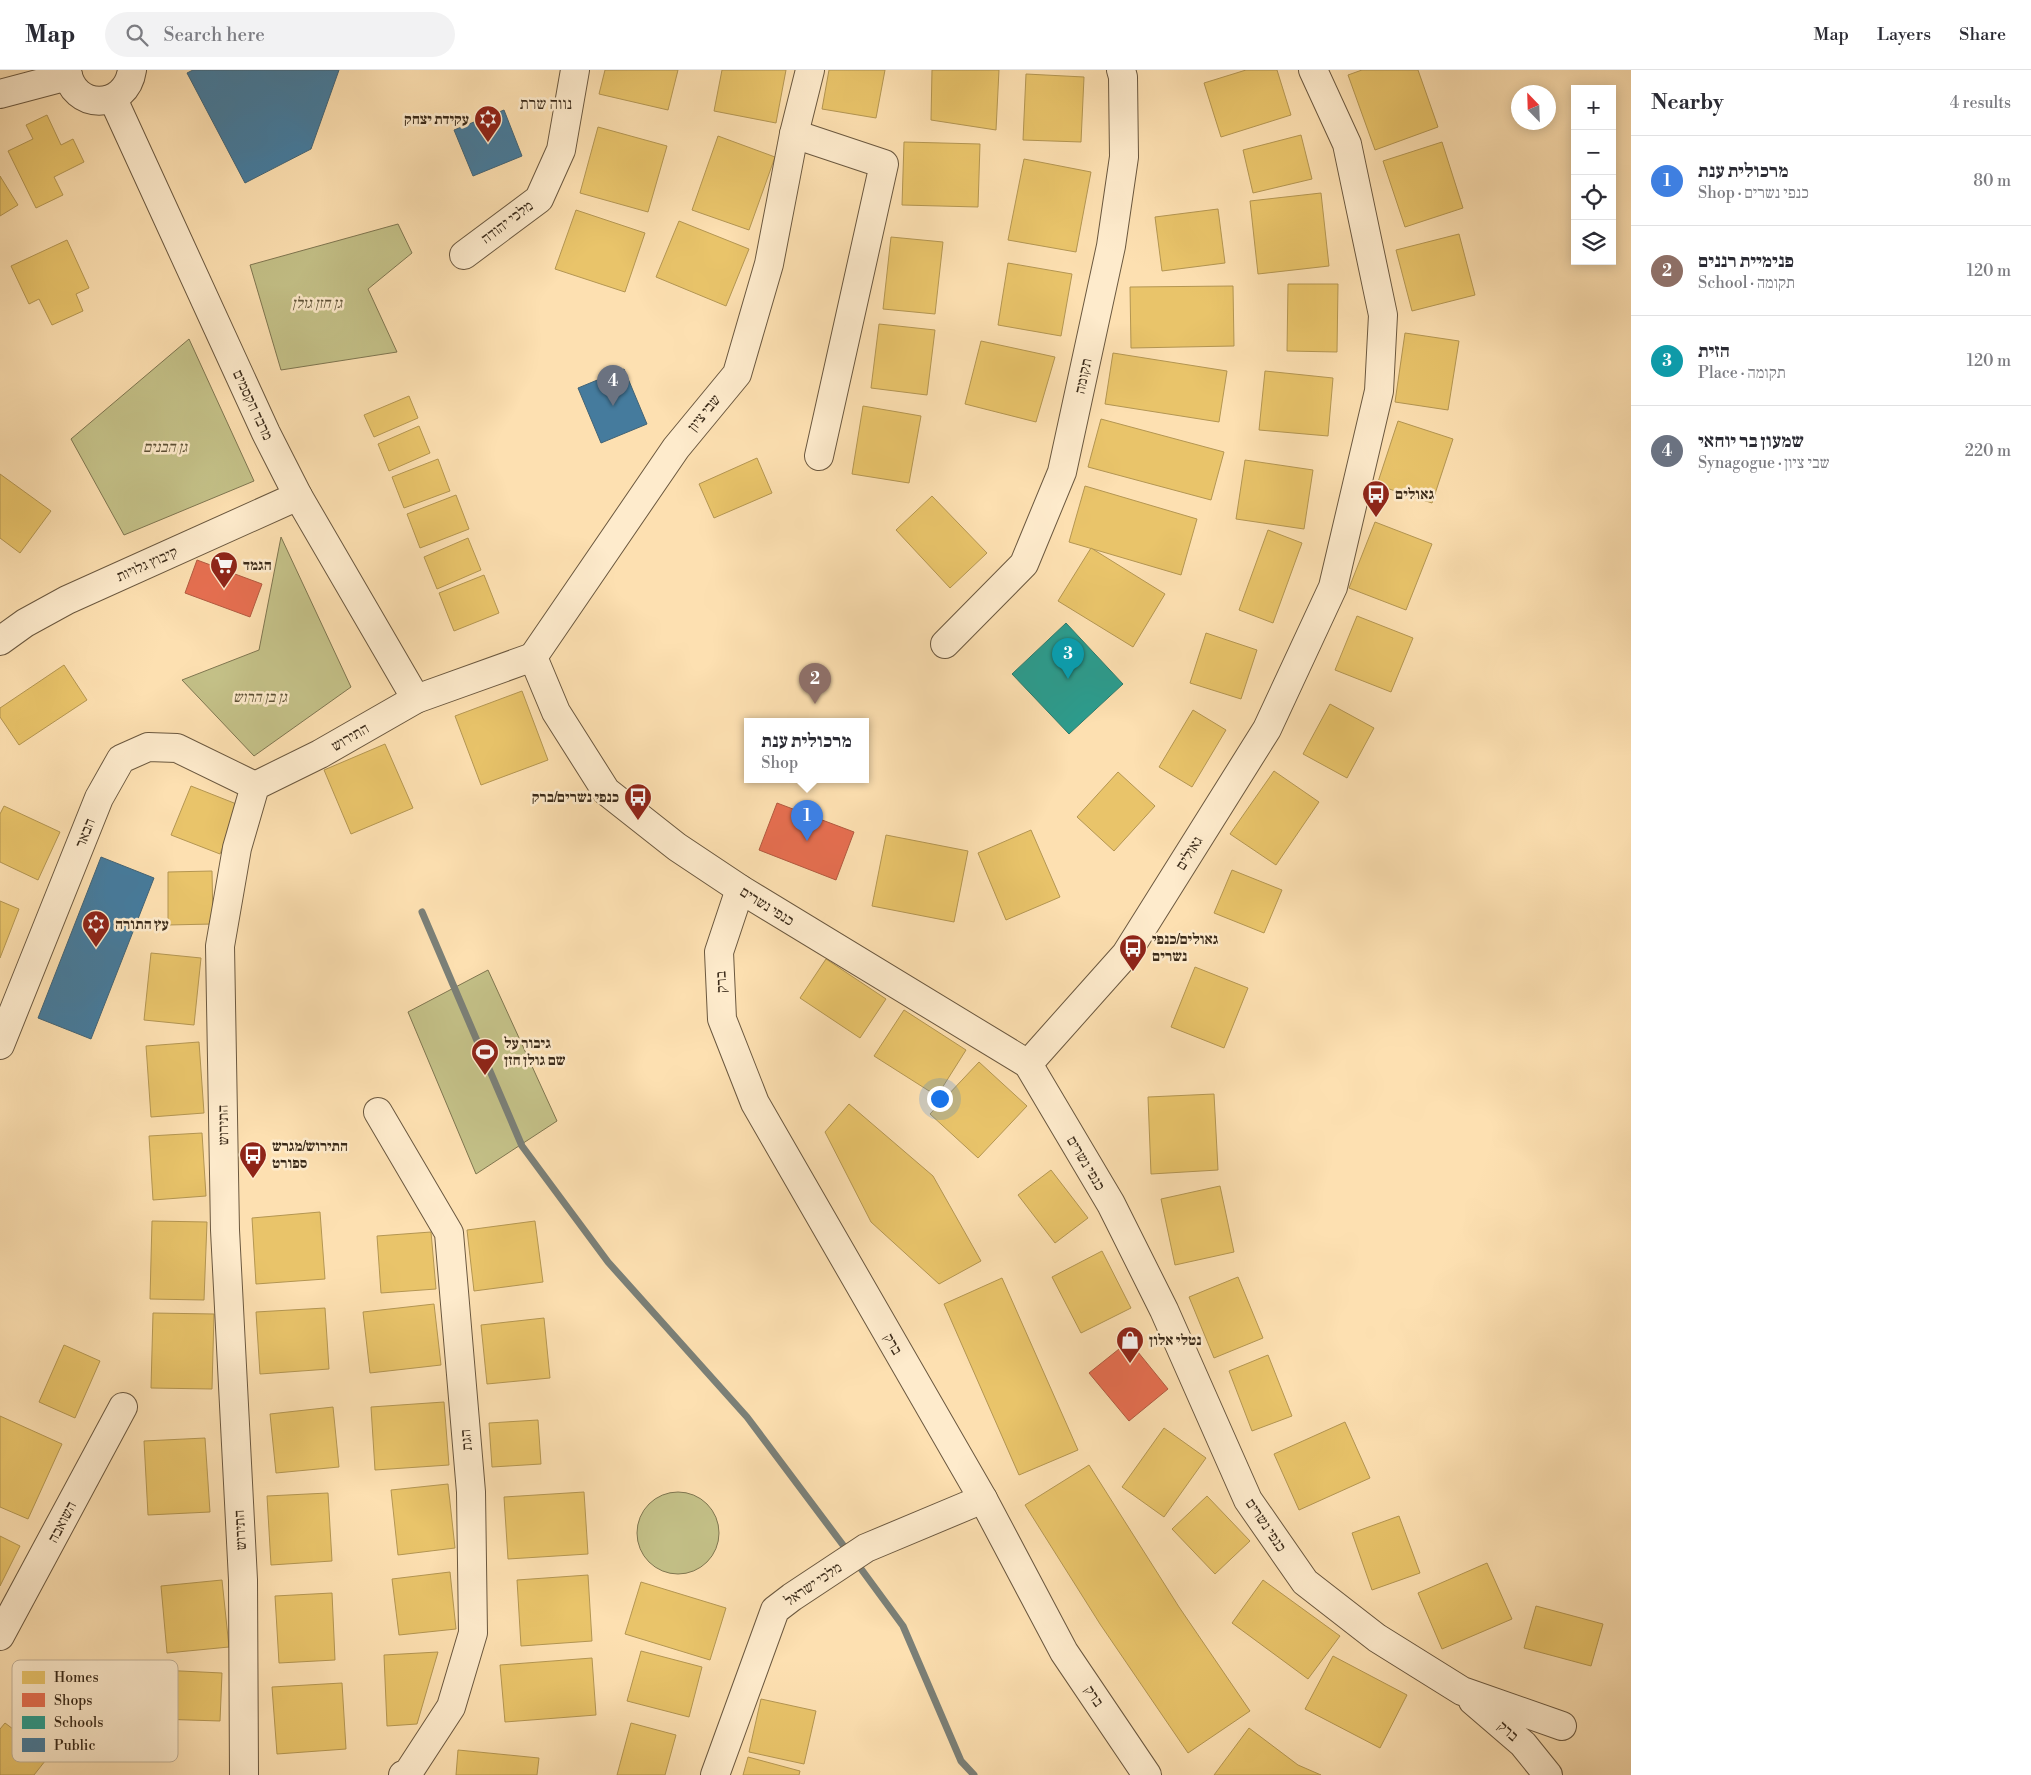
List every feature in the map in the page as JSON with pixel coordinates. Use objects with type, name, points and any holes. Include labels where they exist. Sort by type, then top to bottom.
[{"type":"street","points":[[0,94],[68,73],[72,87],[80,95],[90,100],[102,101],[113,99],[127,87],[132,70]]},
{"type":"street","name":"מלכי יהודה","points":[[464,255],[539,199],[561,150],[575,70]]},
{"type":"street","name":"שבי ציון","points":[[533,657],[676,448],[737,374],[769,264],[794,134],[810,70]]},
{"type":"street","name":"תקומה","points":[[945,644],[1024,564],[1062,472],[1111,246],[1122,167],[1123,77],[1121,70]]},
{"type":"street","name":"גאולים","points":[[1028,1064],[1126,954],[1267,729],[1334,587],[1378,391],[1383,314],[1347,144],[1313,70]]},
{"type":"street","name":"מרבד הקסמים","points":[[113,99],[266,433],[298,496],[416,699]]},
{"type":"street","points":[[794,134],[884,164],[818,456]]},
{"type":"street","name":"קיבוץ גלויות","points":[[0,641],[25,623],[67,600],[298,496]]},
{"type":"street","name":"כנפי נשרים","points":[[533,657],[556,712],[606,791],[677,847],[740,890],[1028,1064],[1111,1204],[1164,1310],[1248,1500],[1305,1582],[1377,1638],[1462,1691],[1562,1726]]},
{"type":"street","name":"התירוש","points":[[244,1775],[243,1580],[225,1230],[220,946],[237,848],[255,786],[320,754],[416,699],[533,657]]},
{"type":"street","name":"הבאר","points":[[0,1044],[99,798],[121,759],[148,746],[177,748],[255,786]]},
{"type":"street","name":"ברק","points":[[740,890],[719,952],[722,1019],[755,1104],[983,1499],[1064,1652],[1147,1775]]},
{"type":"street","name":"הגת","points":[[378,1112],[449,1233],[471,1492],[473,1633],[450,1707],[406,1774]]},
{"type":"street","name":"השואבה","points":[[0,1636],[123,1407]]},
{"type":"street","name":"מלכי ישראל","points":[[715,1775],[775,1610],[866,1548],[983,1499]]},
{"type":"street","name":"ברק","points":[[1462,1691],[1523,1744],[1548,1775]]},
{"type":"green space","name":"גן חזן גולן","points":[[398,224],[412,253],[368,289],[397,352],[281,370],[250,265]]},
{"type":"green space","name":"גן הבנים","points":[[189,339],[254,481],[124,535],[71,439]]},
{"type":"green space","name":"גן בן הרוש","points":[[281,537],[351,687],[254,756],[182,680],[259,650]]},
{"type":"green space","name":"גיבור על שם גולן חזן","points":[[488,970],[557,1121],[476,1174],[408,1012]]},
{"type":"green space","points":[[678,1492],[694,1495],[707,1504],[716,1517],[719,1533],[716,1549],[707,1562],[694,1571],[678,1574],[662,1571],[649,1562],[640,1549],[637,1533],[640,1517],[649,1504],[662,1495]]},
{"type":"building: Homes","points":[[605,70],[678,70],[668,110],[599,94]]},
{"type":"building: Homes","points":[[722,70],[786,70],[776,123],[714,111]]},
{"type":"building: Homes","points":[[829,70],[885,70],[876,118],[822,109]]},
{"type":"building: Homes","points":[[932,70],[999,70],[996,130],[931,120]]},
{"type":"building: Homes","points":[[1246,70],[1277,70],[1291,115],[1221,137],[1204,83]]},
{"type":"building: Homes","points":[[1362,70],[1418,70],[1438,127],[1375,150],[1348,75]]},
{"type":"building: Homes","points":[[1026,74],[1084,77],[1081,142],[1023,140]]},
{"type":"building: Homes","points":[[47,115],[61,145],[73,139],[84,162],[54,177],[63,195],[36,208],[8,151],[33,139],[26,125]]},
{"type":"building: Homes","points":[[598,127],[667,146],[648,212],[580,193]]},
{"type":"building: Homes","points":[[1301,135],[1312,179],[1253,193],[1243,150]]},
{"type":"building: Homes","points":[[718,136],[775,157],[749,230],[692,210]]},
{"type":"building: Homes","points":[[904,142],[980,144],[978,207],[902,205]]},
{"type":"building: Homes","points":[[1442,142],[1463,208],[1405,227],[1383,161]]},
{"type":"building: Homes","points":[[1024,159],[1091,172],[1076,252],[1008,240]]},
{"type":"building: Homes","points":[[0,176],[18,205],[0,216]]},
{"type":"building: Homes","points":[[1321,193],[1329,266],[1258,274],[1250,201]]},
{"type":"building: Homes","points":[[1218,209],[1225,263],[1162,271],[1155,217]]},
{"type":"building: Homes","points":[[576,210],[645,233],[625,292],[555,269]]},
{"type":"building: Homes","points":[[679,221],[749,249],[726,306],[656,277]]},
{"type":"building: Homes","points":[[1459,234],[1475,295],[1412,311],[1396,250]]},
{"type":"building: Homes","points":[[891,237],[943,242],[935,314],[883,309]]},
{"type":"building: Homes","points":[[67,240],[89,288],[76,294],[83,311],[52,325],[39,299],[29,304],[11,266]]},
{"type":"building: Homes","points":[[1008,263],[1072,274],[1061,336],[998,325]]},
{"type":"building: Homes","points":[[1288,284],[1338,284],[1337,352],[1287,351]]},
{"type":"building: Homes","points":[[1233,286],[1234,346],[1131,348],[1130,287]]},
{"type":"building: Homes","points":[[879,324],[935,330],[927,395],[871,388]]},
{"type":"building: Homes","points":[[1405,333],[1459,341],[1448,410],[1395,402]]},
{"type":"building: Homes","points":[[981,341],[1055,357],[1036,422],[965,404]]},
{"type":"building: Homes","points":[[1113,353],[1227,371],[1219,422],[1105,404]]},
{"type":"building: Homes","points":[[1265,371],[1333,378],[1328,436],[1259,430]]},
{"type":"building: Homes","points":[[409,396],[418,418],[374,437],[364,415]]},
{"type":"building: Homes","points":[[863,406],[921,416],[909,483],[852,474]]},
{"type":"building: Homes","points":[[1101,419],[1224,452],[1211,500],[1088,467]]},
{"type":"building: Homes","points":[[1398,421],[1453,439],[1432,503],[1377,485]]},
{"type":"building: Homes","points":[[419,426],[430,453],[389,471],[378,444]]},
{"type":"building: Homes","points":[[757,458],[772,493],[714,518],[699,484]]},
{"type":"building: Homes","points":[[438,459],[450,491],[404,508],[392,477]]},
{"type":"building: Homes","points":[[1245,460],[1313,470],[1304,529],[1236,519]]},
{"type":"building: Homes","points":[[0,474],[51,511],[20,553],[0,538]]},
{"type":"building: Homes","points":[[1085,486],[1197,519],[1181,575],[1069,542]]},
{"type":"building: Homes","points":[[456,495],[469,529],[420,548],[407,514]]},
{"type":"building: Homes","points":[[932,496],[987,553],[950,588],[896,530]]},
{"type":"building: Homes","points":[[1375,522],[1432,544],[1406,610],[1349,588]]},
{"type":"building: Homes","points":[[1268,530],[1302,543],[1273,623],[1239,610]]},
{"type":"building: Homes","points":[[468,538],[481,570],[437,589],[424,557]]},
{"type":"building: Homes","points":[[1091,548],[1165,594],[1133,647],[1058,601]]},
{"type":"building: Homes","points":[[484,575],[499,613],[454,631],[439,593]]},
{"type":"building: Homes","points":[[1357,616],[1413,638],[1391,692],[1335,670]]},
{"type":"building: Homes","points":[[1206,633],[1257,650],[1241,699],[1190,683]]},
{"type":"building: Homes","points":[[64,665],[87,700],[19,745],[0,717],[0,708]]},
{"type":"building: Homes","points":[[522,691],[548,760],[481,785],[455,716]]},
{"type":"building: Homes","points":[[1330,704],[1374,728],[1347,778],[1303,754]]},
{"type":"building: Homes","points":[[1193,710],[1226,730],[1192,787],[1159,767]]},
{"type":"building: Homes","points":[[385,744],[413,808],[351,834],[324,770]]},
{"type":"building: Homes","points":[[1274,771],[1319,802],[1276,865],[1230,834]]},
{"type":"building: Homes","points":[[1118,772],[1155,806],[1114,851],[1077,817]]},
{"type":"building: Homes","points":[[191,786],[239,805],[220,854],[171,835]]},
{"type":"building: Homes","points":[[4,806],[60,832],[38,880],[0,862],[0,814]]},
{"type":"building: Homes","points":[[1031,830],[1060,897],[1006,920],[978,853]]},
{"type":"building: Homes","points":[[886,835],[968,851],[954,922],[872,906]]},
{"type":"building: Homes","points":[[1232,870],[1282,890],[1264,933],[1214,913]]},
{"type":"building: Homes","points":[[212,871],[213,924],[168,925],[168,872]]},
{"type":"building: Homes","points":[[0,901],[19,909],[0,958]]},
{"type":"building: Homes","points":[[151,953],[201,958],[194,1025],[144,1020]]},
{"type":"building: Homes","points":[[826,959],[886,999],[860,1038],[800,998]]},
{"type":"building: Homes","points":[[1195,967],[1248,988],[1224,1048],[1171,1027]]},
{"type":"building: Homes","points":[[904,1010],[966,1050],[937,1096],[874,1056]]},
{"type":"building: Homes","points":[[199,1042],[204,1113],[151,1117],[146,1046]]},
{"type":"building: Homes","points":[[979,1062],[1027,1106],[978,1158],[930,1114]]},
{"type":"building: Homes","points":[[1214,1094],[1218,1170],[1151,1174],[1148,1097]]},
{"type":"building: Homes","points":[[849,1104],[933,1176],[981,1261],[939,1284],[871,1222],[825,1132]]},
{"type":"building: Homes","points":[[202,1133],[206,1196],[153,1200],[149,1136]]},
{"type":"building: Homes","points":[[1051,1170],[1088,1218],[1055,1243],[1018,1195]]},
{"type":"building: Homes","points":[[1220,1186],[1234,1252],[1175,1265],[1161,1199]]},
{"type":"building: Homes","points":[[320,1212],[325,1279],[256,1284],[252,1218]]},
{"type":"building: Homes","points":[[152,1221],[207,1222],[204,1300],[150,1299]]},
{"type":"building: Homes","points":[[535,1221],[543,1282],[474,1291],[467,1230]]},
{"type":"building: Homes","points":[[431,1232],[436,1289],[381,1293],[377,1236]]},
{"type":"building: Homes","points":[[1102,1251],[1131,1308],[1081,1333],[1052,1277]]},
{"type":"building: Homes","points":[[1238,1277],[1263,1338],[1214,1358],[1189,1297]]},
{"type":"building: Homes","points":[[1002,1278],[1078,1450],[1019,1475],[944,1304]]},
{"type":"building: Homes","points":[[434,1304],[441,1365],[370,1373],[363,1312]]},
{"type":"building: Homes","points":[[325,1308],[329,1369],[260,1374],[256,1312]]},
{"type":"building: Homes","points":[[153,1313],[214,1314],[212,1389],[151,1388]]},
{"type":"building: Homes","points":[[544,1318],[550,1378],[487,1384],[481,1325]]},
{"type":"building: Homes","points":[[64,1345],[100,1361],[75,1418],[39,1402]]},
{"type":"building: Homes","points":[[1268,1355],[1292,1416],[1252,1431],[1229,1371]]},
{"type":"building: Homes","points":[[444,1402],[449,1465],[375,1470],[371,1407]]},
{"type":"building: Homes","points":[[333,1407],[339,1467],[276,1473],[270,1414]]},
{"type":"building: Homes","points":[[0,1416],[62,1444],[28,1519],[0,1507]]},
{"type":"building: Homes","points":[[538,1420],[541,1464],[492,1467],[489,1423]]},
{"type":"building: Homes","points":[[1345,1422],[1370,1478],[1299,1510],[1274,1454]]},
{"type":"building: Homes","points":[[1164,1428],[1206,1458],[1164,1517],[1122,1487]]},
{"type":"building: Homes","points":[[205,1438],[210,1512],[148,1515],[144,1441]]},
{"type":"building: Homes","points":[[1089,1465],[1179,1607],[1250,1711],[1188,1753],[1100,1624],[1025,1505]]},
{"type":"building: Homes","points":[[448,1484],[455,1548],[398,1555],[391,1490]]},
{"type":"building: Homes","points":[[584,1492],[588,1554],[508,1559],[504,1497]]},
{"type":"building: Homes","points":[[328,1493],[332,1561],[271,1565],[267,1496]]},
{"type":"building: Homes","points":[[1207,1496],[1250,1541],[1215,1574],[1172,1529]]},
{"type":"building: Homes","points":[[1399,1516],[1420,1573],[1372,1590],[1352,1533]]},
{"type":"building: Homes","points":[[0,1536],[20,1546],[0,1586]]},
{"type":"building: Homes","points":[[1487,1563],[1512,1619],[1442,1649],[1418,1593]]},
{"type":"building: Homes","points":[[450,1572],[456,1629],[399,1635],[392,1579]]},
{"type":"building: Homes","points":[[588,1575],[592,1641],[521,1646],[517,1580]]},
{"type":"building: Homes","points":[[222,1580],[229,1647],[167,1653],[161,1586]]},
{"type":"building: Homes","points":[[1263,1580],[1340,1636],[1308,1679],[1232,1623]]},
{"type":"building: Homes","points":[[641,1582],[726,1608],[710,1660],[625,1634]]},
{"type":"building: Homes","points":[[332,1593],[335,1660],[279,1663],[275,1596]]},
{"type":"building: Homes","points":[[1536,1606],[1603,1624],[1591,1666],[1524,1648]]},
{"type":"building: Homes","points":[[641,1651],[702,1667],[689,1717],[627,1701]]},
{"type":"building: Homes","points":[[438,1652],[417,1724],[387,1726],[384,1655]]},
{"type":"building: Homes","points":[[1333,1656],[1407,1695],[1380,1748],[1305,1709]]},
{"type":"building: Homes","points":[[592,1658],[596,1715],[505,1722],[500,1665]]},
{"type":"building: Homes","points":[[178,1671],[222,1673],[220,1721],[178,1720]]},
{"type":"building: Homes","points":[[342,1683],[346,1749],[277,1754],[272,1687]]},
{"type":"building: Homes","points":[[761,1699],[816,1711],[804,1764],[749,1752]]},
{"type":"building: Homes","points":[[5,1723],[12,1728],[12,1762],[44,1762],[34,1775],[0,1775],[0,1729]]},
{"type":"building: Homes","points":[[631,1723],[676,1735],[665,1775],[617,1775]]},
{"type":"building: Homes","points":[[1249,1728],[1298,1765],[1321,1775],[1214,1775]]},
{"type":"building: Homes","points":[[458,1750],[539,1758],[537,1775],[456,1775]]},
{"type":"building: Homes","points":[[748,1757],[800,1771],[799,1775],[743,1775]]},
{"type":"building: Shops","name":"הגמד","points":[[197,560],[262,584],[250,617],[185,593]]},
{"type":"building: Shops","points":[[777,803],[854,832],[836,880],[759,850]]},
{"type":"building: Shops","points":[[1129,1341],[1168,1389],[1129,1421],[1089,1373]]},
{"type":"building: Schools","points":[[1066,623],[1123,684],[1069,734],[1012,674]]},
{"type":"building: Public","points":[[193,70],[339,70],[311,149],[245,183],[187,73]]},
{"type":"building: Public","name":"עקידת יצחק","points":[[504,110],[522,156],[473,176],[454,130]]},
{"type":"building: Public","points":[[624,369],[647,424],[601,443],[578,388]]},
{"type":"building: Public","name":"עץ התורה","points":[[101,857],[154,878],[91,1039],[38,1018]]},
{"type":"waterway","points":[[422,912],[522,1146],[608,1262],[747,1417],[849,1553]]},
{"type":"waterway","points":[[856,1562],[903,1626],[961,1761],[974,1775]]},
{"type":"place","name":"עקידת יצחק","points":[[488,143]]},
{"type":"place","name":"שמעון בר יוחאי","points":[[613,406]]},
{"type":"place","name":"גאולים","points":[[1376,518]]},
{"type":"place","name":"הגמד","points":[[224,589]]},
{"type":"place","name":"הזית","points":[[1068,679]]},
{"type":"place","name":"פנימיית רננים","points":[[815,704]]},
{"type":"place","name":"כנפי נשרים/ברק","points":[[638,821]]},
{"type":"place","name":"מרכולית ענת","points":[[807,841]]},
{"type":"place","name":"עץ התורה","points":[[96,948]]},
{"type":"place","name":"גאולים/כנפי נשרים","points":[[1133,972]]},
{"type":"place","name":"גיבור על שם גולן חזן","points":[[485,1076]]},
{"type":"place","name":"התירוש/מגרש ספורט","points":[[253,1179]]},
{"type":"place","name":"נטלי אלון","points":[[1130,1364]]},
{"type":"district","name":"נווה שרת","points":[[546,103]]}]
